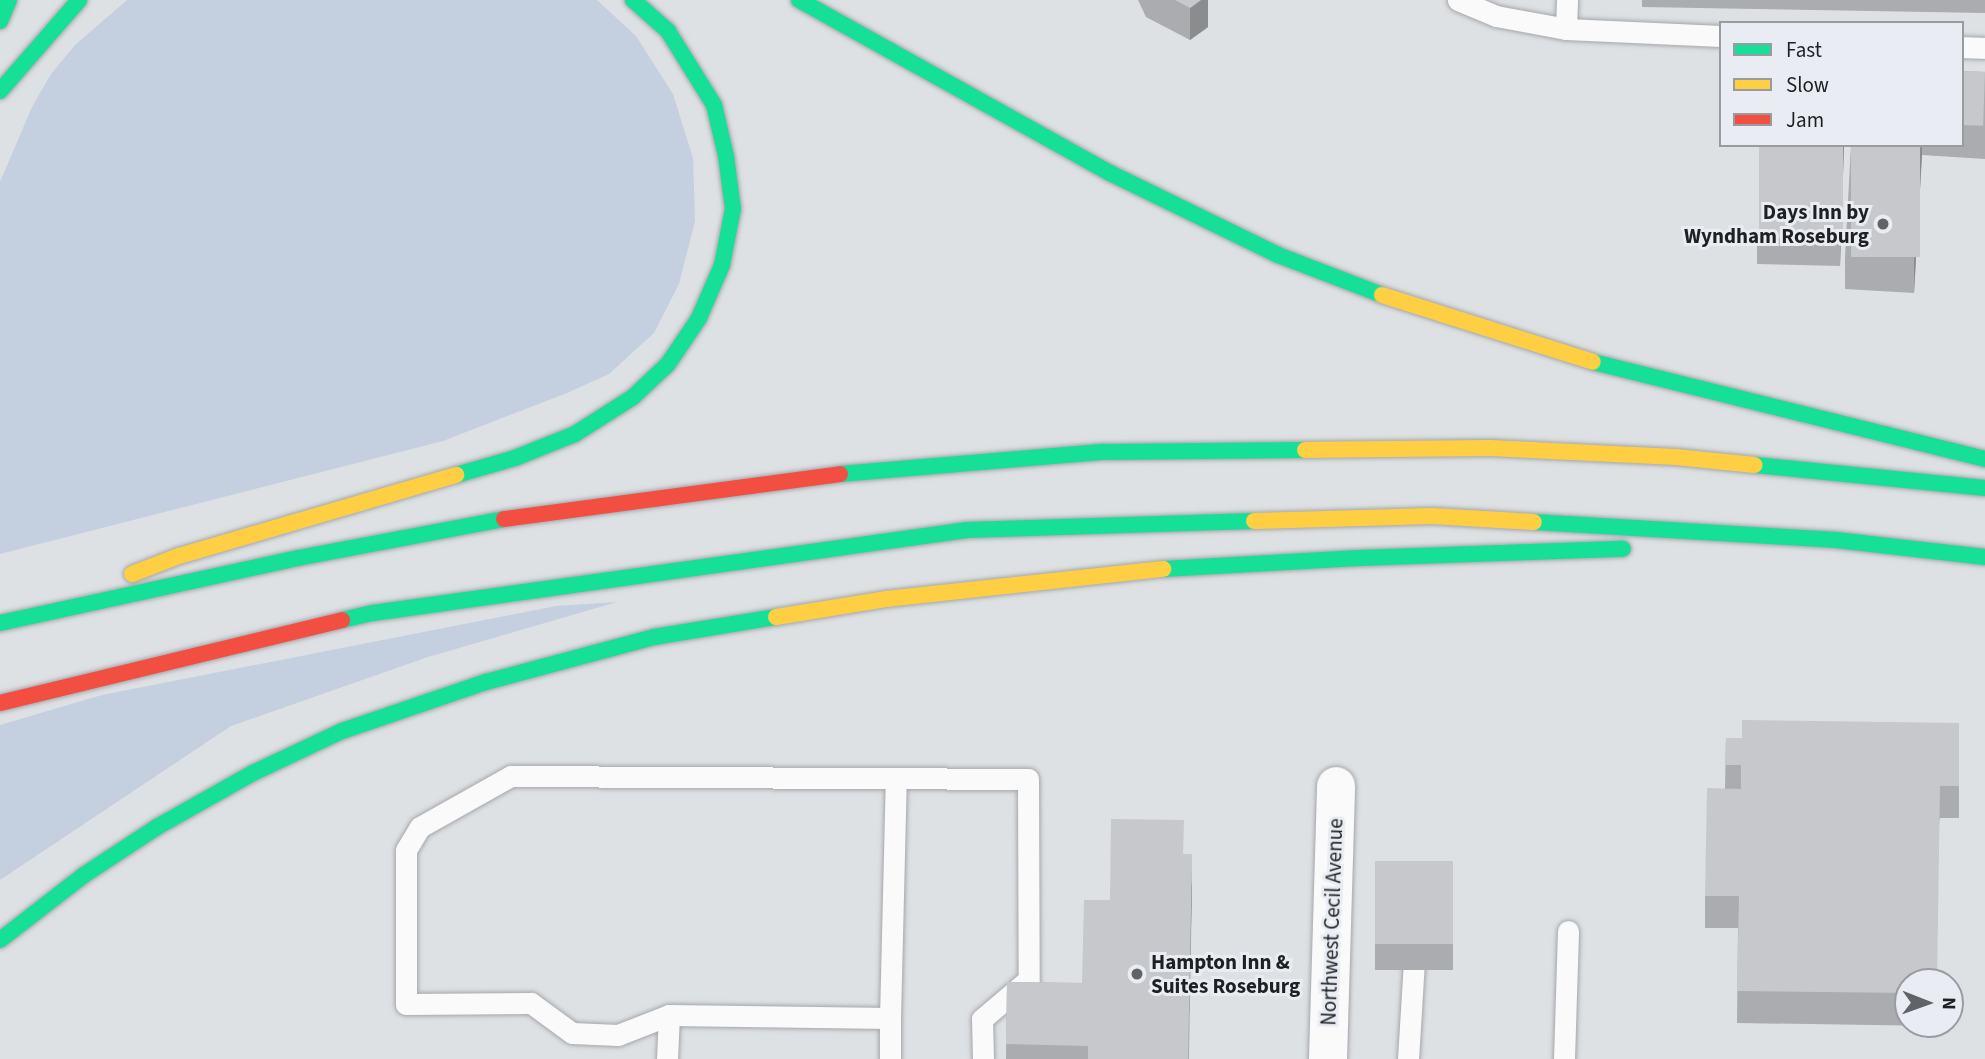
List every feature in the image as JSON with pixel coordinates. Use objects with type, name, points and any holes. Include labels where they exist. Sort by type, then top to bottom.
[{"type":"main road","points":[[0,21],[9,0]]},
{"type":"main road","points":[[0,91],[79,0]]},
{"type":"main road","points":[[6,621],[179,556],[515,458],[575,434],[633,397],[668,364],[699,318],[722,265],[733,209],[726,156],[714,105],[668,31],[633,0]]},
{"type":"main road","points":[[799,0],[1110,173],[1278,255],[1410,306],[1563,355],[1985,459]]},
{"type":"main road","points":[[6,621],[298,558],[498,520],[672,494],[861,471],[1104,452],[1490,448],[1676,457],[1985,488]]},
{"type":"main road","points":[[0,704],[373,613],[967,530],[1432,516],[1836,540],[1985,557]]},
{"type":"main road","points":[[1670,547],[1836,540]]},
{"type":"main road","points":[[0,940],[83,875],[157,827],[253,773],[331,736],[410,706],[486,682],[654,637],[886,599],[1116,572],[1359,558],[1643,548]]},
{"type":"street","name":"Northwest Cecil Avenue","points":[[1328,1059],[1336,786]]},
{"type":"lane","points":[[1458,0],[1496,16],[1566,29],[1719,36]]},
{"type":"lane","points":[[1566,29],[1567,0]]},
{"type":"lane","points":[[1964,47],[1985,48]]},
{"type":"lane","points":[[890,1018],[669,1015],[618,1035],[572,1033],[531,1003],[406,1003],[406,850],[420,827],[511,776],[1028,779],[1030,1015]]},
{"type":"lane","points":[[890,1059],[896,780]]},
{"type":"lane","points":[[1408,1059],[1414,960],[1438,931]]},
{"type":"lane","points":[[1564,1059],[1568,931]]},
{"type":"lane","points":[[983,1059],[982,1019],[1030,978]]},
{"type":"lane","points":[[667,1059],[669,1015]]},
{"type":"shaded area","points":[[127,0],[597,0],[636,36],[673,94],[693,158],[695,221],[679,284],[654,333],[609,374],[443,441],[0,554],[0,182],[32,107],[51,74],[75,45]]},
{"type":"shaded area","points":[[617,602],[428,657],[231,726],[0,880],[0,725],[102,695],[556,606]]},
{"type":"building","points":[[1175,0],[1201,0],[1190,8]]},
{"type":"building","points":[[1964,71],[1985,72],[1983,126],[1964,125]]},
{"type":"building","points":[[1759,147],[1843,147],[1843,238],[1759,238]]},
{"type":"building","name":"Days Inn by Wyndham Roseburg","points":[[1851,147],[1920,147],[1920,257],[1851,257]]},
{"type":"building","points":[[1742,720],[1959,723],[1959,786],[1940,786],[1937,968],[1894,968],[1894,993],[1737,991],[1739,896],[1705,896],[1707,788],[1741,789],[1741,765],[1725,765],[1726,738],[1742,738]]},
{"type":"building","name":"Hampton Inn & Suites Roseburg","points":[[1111,819],[1184,820],[1183,854],[1192,854],[1188,1059],[1088,1059],[1088,1046],[1006,1044],[1007,982],[1082,983],[1084,900],[1110,900]]},
{"type":"building","points":[[1375,861],[1453,861],[1453,944],[1375,944]]},
{"type":"traffic: fast","points":[[0,21],[9,0]]},
{"type":"traffic: fast","points":[[0,91],[79,0]]},
{"type":"traffic: fast","points":[[456,475],[515,458],[575,434],[633,397],[668,364],[699,318],[722,265],[733,209],[726,156],[714,105],[668,31],[633,0]]},
{"type":"traffic: fast","points":[[799,0],[1110,173],[1278,255],[1382,295]]},
{"type":"traffic: fast","points":[[1593,362],[1985,459]]},
{"type":"traffic: fast","points":[[840,474],[1104,452],[1305,450]]},
{"type":"traffic: fast","points":[[1755,465],[1985,488]]},
{"type":"traffic: fast","points":[[0,623],[298,558],[504,519]]},
{"type":"traffic: fast","points":[[342,620],[373,613],[967,530],[1254,521]]},
{"type":"traffic: fast","points":[[1534,522],[1836,540],[1985,557]]},
{"type":"traffic: fast","points":[[1163,569],[1359,558],[1623,549]]},
{"type":"traffic: fast","points":[[0,940],[84,875],[157,827],[253,773],[342,731],[486,682],[654,637],[776,617]]},
{"type":"traffic: slow","points":[[1382,295],[1593,362]]},
{"type":"traffic: slow","points":[[1305,450],[1490,448],[1676,457],[1755,465]]},
{"type":"traffic: slow","points":[[132,574],[179,556],[456,475]]},
{"type":"traffic: slow","points":[[1254,521],[1432,516],[1534,522]]},
{"type":"traffic: slow","points":[[776,617],[886,599],[1163,569]]},
{"type":"traffic: jam","points":[[504,519],[840,474]]},
{"type":"traffic: jam","points":[[0,703],[342,620]]},
{"type":"place","name":"Days Inn by Wyndham Roseburg","points":[[1883,224]]},
{"type":"place","name":"Hampton Inn & Suites Roseburg","points":[[1137,974]]}]
